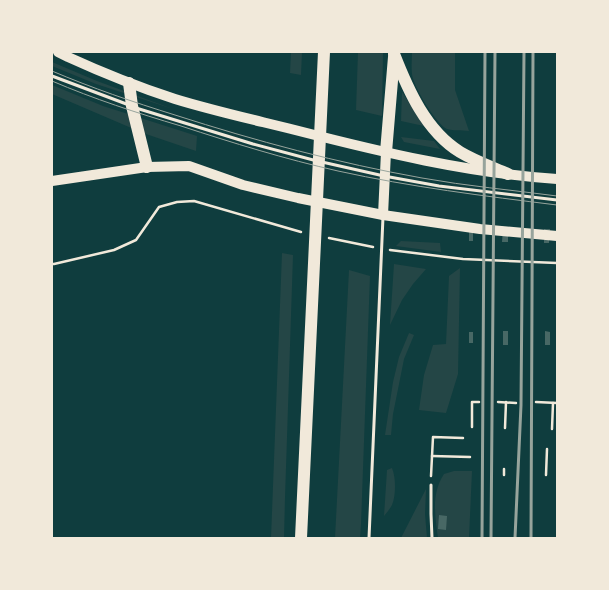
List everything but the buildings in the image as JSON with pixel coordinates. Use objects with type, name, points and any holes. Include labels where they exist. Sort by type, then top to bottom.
[{"type":"highway","points":[[301,538],[324,52]]},
{"type":"highway","points":[[386,152],[394,53]]},
{"type":"highway","points":[[394,53],[420,110],[443,138],[459,151],[508,174]]},
{"type":"highway","points":[[129,83],[132,106],[147,167]]},
{"type":"main road","points":[[58,52],[68,58],[129,83],[176,99],[418,160],[508,174],[557,179]]},
{"type":"main road","points":[[383,215],[386,152]]},
{"type":"main road","points":[[52,180],[147,167],[189,166],[243,185],[383,215],[480,229],[557,236]]},
{"type":"lane","points":[[52,76],[132,106],[253,144],[384,176],[439,186],[557,200]]},
{"type":"lane","points":[[369,538],[383,215]]},
{"type":"lane","points":[[431,485],[430,514],[432,538]]},
{"type":"path","points":[[52,264],[114,250],[136,240],[159,206],[177,202],[194,201],[304,233]]},
{"type":"path","points":[[326,237],[381,248],[463,259],[557,263]]},
{"type":"path","points":[[472,427],[472,402],[479,402]]},
{"type":"path","points":[[498,402],[516,402]]},
{"type":"path","points":[[505,428],[506,402]]},
{"type":"path","points":[[536,402],[557,403]]},
{"type":"path","points":[[552,428],[553,403]]},
{"type":"path","points":[[431,485],[433,437],[463,438]]},
{"type":"path","points":[[546,475],[547,449]]},
{"type":"path","points":[[432,456],[470,457]]},
{"type":"path","points":[[504,469],[504,475]]},
{"type":"shaded area","points":[[291,52],[302,52],[301,75],[290,73]]},
{"type":"shaded area","points":[[358,52],[383,52],[382,116],[356,110]]},
{"type":"shaded area","points":[[412,52],[455,52],[455,90],[469,131],[447,129],[442,126],[431,113],[413,80]]},
{"type":"shaded area","points":[[52,62],[97,81],[173,109],[96,84],[52,66]]},
{"type":"shaded area","points":[[52,85],[103,106],[197,136],[196,151],[143,133],[52,94]]},
{"type":"shaded area","points":[[402,92],[424,126],[401,121]]},
{"type":"shaded area","points":[[401,137],[434,141],[440,149],[404,142]]},
{"type":"shaded area","points":[[401,241],[440,243],[441,252],[396,246]]},
{"type":"shaded area","points":[[282,253],[293,255],[284,538],[271,538]]},
{"type":"shaded area","points":[[394,264],[426,269],[402,300],[390,325]]},
{"type":"shaded area","points":[[460,268],[458,374],[446,413],[419,410],[424,375],[433,345],[446,344],[449,276]]},
{"type":"shaded area","points":[[349,270],[370,276],[361,524],[360,538],[335,538]]},
{"type":"shaded area","points":[[409,333],[414,335],[404,359],[393,414],[391,435],[385,435],[393,382],[399,357]]},
{"type":"shaded area","points":[[392,468],[395,481],[395,492],[392,505],[384,516],[387,470]]},
{"type":"shaded area","points":[[454,471],[472,471],[469,538],[438,538],[435,505],[437,489],[444,474]]},
{"type":"shaded area","points":[[426,489],[425,514],[427,538],[401,538]]},
{"type":"tram line","points":[[52,71],[128,100],[236,134],[297,151],[439,181],[557,196]]},
{"type":"tram line","points":[[52,81],[100,100],[148,116],[259,150],[338,171],[365,177],[475,195],[557,205]]},
{"type":"railway","points":[[482,538],[485,52]]},
{"type":"railway","points":[[491,538],[495,52]]},
{"type":"railway","points":[[515,538],[521,405],[524,52]]},
{"type":"railway","points":[[531,538],[533,52]]}]
